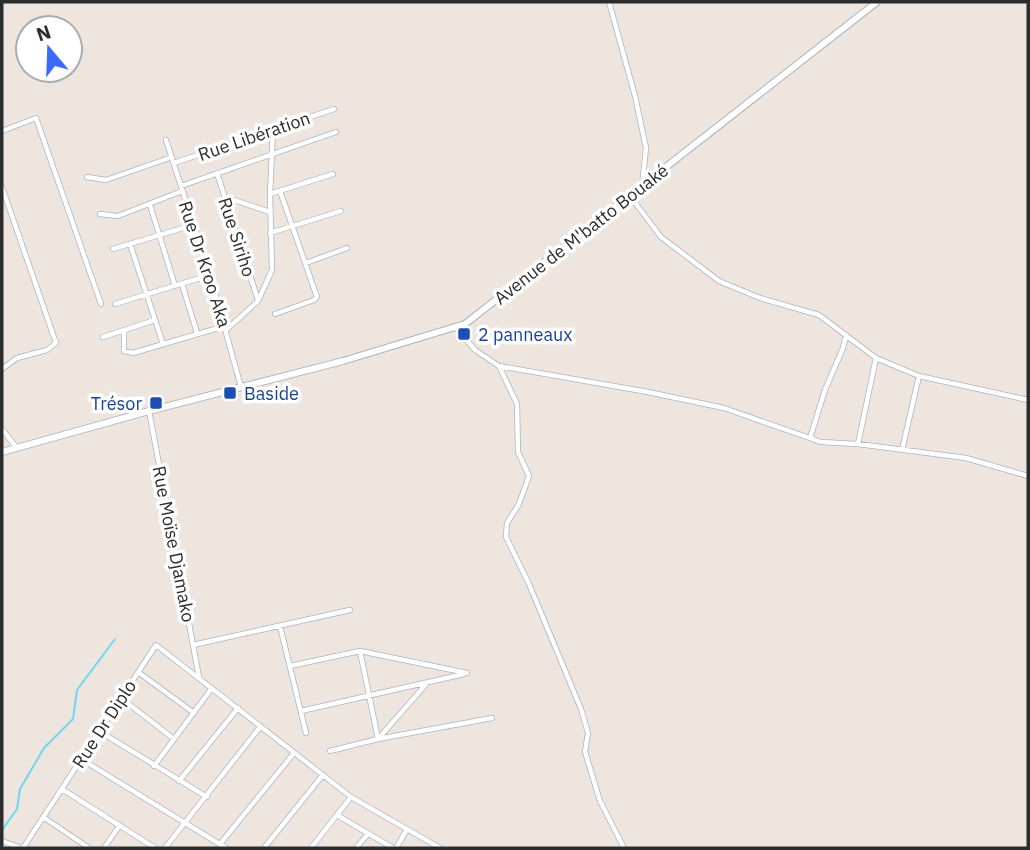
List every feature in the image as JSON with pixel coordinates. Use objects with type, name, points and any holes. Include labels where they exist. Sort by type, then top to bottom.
[{"type":"street","points":[[609,2],[635,96],[646,148],[642,187]]},
{"type":"street","name":"Avenue de M'batto Bouaké","points":[[2,452],[456,328],[478,314],[877,2]]},
{"type":"street","name":"Rue Libération","points":[[88,177],[106,180],[274,130],[334,109]]},
{"type":"street","points":[[2,131],[36,118],[101,304]]},
{"type":"street","points":[[124,330],[124,351],[133,353],[226,328],[258,301],[272,270],[270,194],[274,130]]},
{"type":"street","points":[[100,214],[118,216],[149,205],[217,173],[336,132]]},
{"type":"street","name":"Rue Dr Kroo Aka","points":[[166,140],[210,275],[242,388]]},
{"type":"street","name":"Rue Siriho","points":[[217,173],[258,301]]},
{"type":"street","points":[[270,194],[333,174]]},
{"type":"street","points":[[2,187],[56,343],[47,350],[17,358],[2,369]]},
{"type":"street","points":[[275,314],[317,297],[280,191]]},
{"type":"street","points":[[630,196],[662,237],[709,275],[760,298],[819,315],[876,358],[919,376],[1028,400]]},
{"type":"street","points":[[224,197],[270,212]]},
{"type":"street","points":[[149,205],[174,286]]},
{"type":"street","points":[[270,233],[341,211]]},
{"type":"street","points":[[113,249],[194,225]]},
{"type":"street","points":[[130,244],[163,344]]},
{"type":"street","points":[[306,263],[347,248]]},
{"type":"street","points":[[115,304],[210,275]]},
{"type":"street","points":[[181,284],[197,334]]},
{"type":"street","points":[[103,337],[155,320]]},
{"type":"street","points":[[456,328],[475,350],[499,366],[724,408],[821,442],[966,458],[1028,476]]},
{"type":"street","points":[[810,438],[825,390],[844,348],[846,335]]},
{"type":"street","points":[[858,444],[876,358]]},
{"type":"street","points":[[499,366],[517,404],[518,452],[529,477],[519,504],[507,523],[506,537],[529,584],[577,699],[588,733],[585,752],[600,801],[624,848]]},
{"type":"street","points":[[902,450],[919,376]]},
{"type":"street","name":"Rue Moïse Djamako","points":[[149,411],[200,678]]},
{"type":"street","points":[[2,429],[17,448]]},
{"type":"street","points":[[193,646],[350,610]]},
{"type":"street","points":[[280,626],[306,733]]},
{"type":"street","name":"Rue Dr Diplo","points":[[22,848],[156,646],[200,678]]},
{"type":"street","points":[[290,666],[360,651],[467,673],[301,711]]},
{"type":"street","points":[[360,651],[378,739]]},
{"type":"street","points":[[138,672],[194,713]]},
{"type":"street","points":[[200,678],[351,797],[440,848]]},
{"type":"street","points":[[378,739],[429,682]]},
{"type":"street","points":[[154,766],[212,688]]},
{"type":"street","points":[[121,698],[174,739]]},
{"type":"street","points":[[179,781],[238,708]]},
{"type":"street","points":[[330,751],[378,739],[492,718]]},
{"type":"street","points":[[165,848],[260,727]]},
{"type":"street","points":[[99,731],[207,797]]},
{"type":"street","points":[[220,844],[294,753]]},
{"type":"street","points":[[81,759],[226,848]]},
{"type":"street","points":[[264,848],[322,776]]},
{"type":"street","points":[[62,789],[155,848]]},
{"type":"street","points":[[311,848],[351,797]]},
{"type":"street","points":[[337,816],[395,848],[407,831]]},
{"type":"street","points":[[43,817],[89,848]]},
{"type":"street","points":[[104,848],[120,825]]},
{"type":"street","points":[[356,848],[368,834]]},
{"type":"street","points":[[2,841],[22,848]]},
{"type":"waterway","points":[[2,830],[17,809],[20,789],[44,748],[73,719],[77,690],[115,639]]},
{"type":"place","name":"2 panneaux","points":[[464,334]]},
{"type":"place","name":"Baside","points":[[230,393]]},
{"type":"place","name":"Trésor","points":[[156,403]]}]
